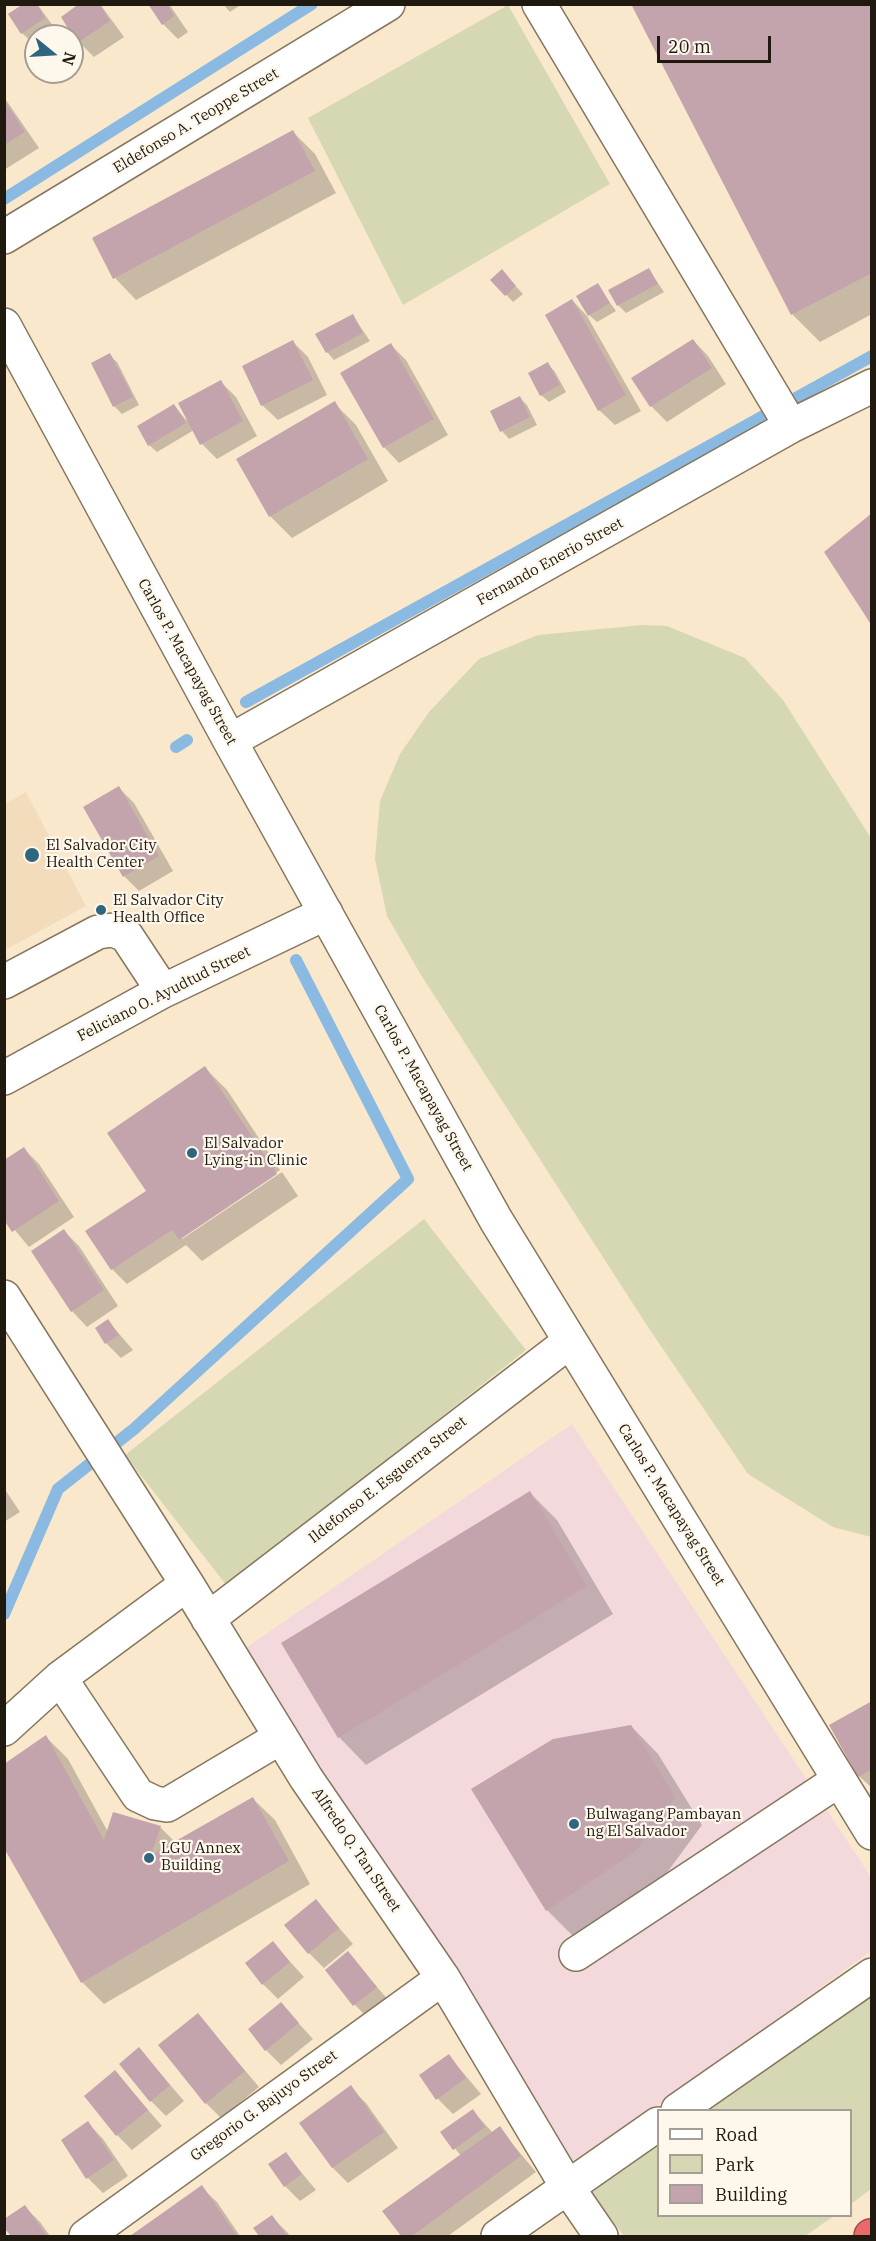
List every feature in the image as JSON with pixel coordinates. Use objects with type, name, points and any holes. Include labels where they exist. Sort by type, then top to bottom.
[{"type":"street","name":"Eldefonso A. Teoppe Street","points":[[4,237],[388,4]]},
{"type":"street","points":[[539,4],[788,421]]},
{"type":"street","name":"Carlos P. Macapayag Street","points":[[4,325],[230,741],[496,1220],[872,1833]]},
{"type":"street","name":"Fernando Enerio Street","points":[[230,741],[788,421],[872,386]]},
{"type":"street","name":"Feliciano O. Ayudtud Street","points":[[4,1078],[163,991],[326,913]]},
{"type":"street","points":[[4,982],[98,932],[113,930],[126,935],[163,991]]},
{"type":"street","name":"Alfredo Q. Tan Street","points":[[4,1298],[82,1417],[312,1787],[443,1978],[568,2188],[601,2236]]},
{"type":"street","name":"Ildefonso E. Esguerra Street","points":[[208,1619],[569,1342]]},
{"type":"street","points":[[4,1729],[60,1678],[187,1584]]},
{"type":"street","points":[[60,1678],[138,1795],[154,1803],[167,1805],[281,1737]]},
{"type":"street","points":[[576,1954],[839,1780]]},
{"type":"street","points":[[679,2109],[872,1975]]},
{"type":"street","name":"Gregorio G. Bajuyo Street","points":[[86,2236],[443,1978]]},
{"type":"street","points":[[498,2236],[657,2125]]},
{"type":"shaded area","name":"El Salvador City Health Center","points":[[26,792],[86,906],[5,950],[5,804]]},
{"type":"shaded area","points":[[572,1424],[871,1877],[871,1951],[574,2166],[244,1649]]},
{"type":"green space","points":[[508,5],[610,184],[403,305],[308,118]]},
{"type":"green space","points":[[643,625],[667,626],[745,658],[783,700],[871,838],[871,1537],[833,1527],[748,1474],[648,1327],[421,975],[387,916],[375,859],[380,801],[400,754],[429,712],[479,659],[538,635]]},
{"type":"green space","points":[[424,1219],[526,1350],[227,1586],[125,1455]]},
{"type":"green space","points":[[871,1990],[871,2189],[852,2203],[852,2109],[704,2109]]},
{"type":"green space","points":[[657,2143],[657,2217],[833,2217],[805,2236],[624,2236],[591,2191]]},
{"type":"building","points":[[23,4],[37,4],[45,18],[36,24],[24,24],[24,32],[21,34],[8,14]]},
{"type":"building","points":[[79,4],[99,4],[110,21],[84,38],[84,24],[65,24],[61,17]]},
{"type":"building","points":[[148,4],[167,4],[174,16],[162,25]]},
{"type":"building","points":[[631,4],[872,4],[872,273],[791,315]]},
{"type":"building","points":[[4,100],[25,132],[4,145]]},
{"type":"building","points":[[293,130],[315,171],[113,279],[92,238]]},
{"type":"building","points":[[649,268],[658,284],[617,306],[608,290]]},
{"type":"building","points":[[502,269],[516,286],[505,296],[490,280]]},
{"type":"building","points":[[598,283],[610,303],[588,316],[576,296]]},
{"type":"building","points":[[572,299],[626,395],[598,411],[545,315]]},
{"type":"building","points":[[353,314],[363,333],[326,353],[315,334]]},
{"type":"building","points":[[693,339],[712,368],[650,407],[631,378]]},
{"type":"building","points":[[293,340],[313,380],[261,406],[242,366]]},
{"type":"building","points":[[391,343],[434,419],[383,448],[340,373]]},
{"type":"building","points":[[110,353],[133,397],[113,407],[91,363]]},
{"type":"building","points":[[548,362],[560,385],[540,396],[528,373]]},
{"type":"building","points":[[221,380],[243,421],[200,445],[178,403]]},
{"type":"building","points":[[520,396],[530,417],[500,432],[490,411]]},
{"type":"building","points":[[335,401],[368,459],[269,517],[236,459]]},
{"type":"building","points":[[174,404],[186,423],[148,446],[137,426]]},
{"type":"building","points":[[872,513],[872,626],[824,552]]},
{"type":"building","points":[[119,786],[159,856],[123,877],[83,807]]},
{"type":"building","name":"El Salvador Lying-in Clinic","points":[[205,1066],[277,1174],[179,1240],[172,1230],[111,1270],[85,1231],[146,1191],[107,1133]]},
{"type":"building","points":[[24,1147],[59,1201],[12,1232],[4,1220],[4,1160]]},
{"type":"building","points":[[64,1229],[104,1290],[71,1312],[31,1251]]},
{"type":"building","points":[[108,1319],[119,1335],[105,1344],[95,1328]]},
{"type":"building","points":[[530,1491],[587,1586],[338,1738],[281,1643]]},
{"type":"building","points":[[872,1701],[872,1769],[858,1777],[829,1725]]},
{"type":"building","name":"Bulwagang Pambayan ng El Salvador","points":[[631,1725],[675,1797],[636,1851],[546,1911],[471,1789],[553,1739]]},
{"type":"building","name":"LGU Annex Building","points":[[46,1735],[104,1840],[113,1812],[161,1826],[151,1855],[253,1797],[289,1861],[81,1983],[4,1848],[4,1764]]},
{"type":"building","points":[[316,1899],[339,1928],[308,1954],[284,1925]]},
{"type":"building","points":[[273,1941],[290,1962],[262,1985],[245,1963]]},
{"type":"building","points":[[348,1951],[377,1987],[353,2006],[325,1970]]},
{"type":"building","points":[[281,2002],[299,2023],[265,2051],[248,2029]]},
{"type":"building","points":[[198,2013],[245,2071],[205,2104],[158,2045]]},
{"type":"building","points":[[139,2047],[170,2085],[150,2102],[119,2064]]},
{"type":"building","points":[[449,2054],[466,2078],[436,2100],[419,2075]]},
{"type":"building","points":[[115,2070],[148,2110],[116,2136],[84,2096]]},
{"type":"building","points":[[351,2085],[384,2132],[332,2168],[299,2123]]},
{"type":"building","points":[[473,2109],[485,2127],[453,2150],[440,2132]]},
{"type":"building","points":[[88,2121],[114,2160],[86,2179],[61,2140]]},
{"type":"building","points":[[500,2126],[521,2156],[412,2236],[401,2236],[382,2211]]},
{"type":"building","points":[[286,2152],[302,2174],[284,2187],[268,2164]]},
{"type":"building","points":[[202,2185],[237,2236],[130,2236]]},
{"type":"building","points":[[25,2205],[47,2236],[11,2236],[4,2228],[4,2219]]},
{"type":"building","points":[[272,2215],[287,2236],[259,2236],[253,2228]]},
{"type":"waterway","points":[[4,199],[312,4]]},
{"type":"waterway","points":[[246,702],[872,356]]},
{"type":"waterway","points":[[176,747],[187,740]]},
{"type":"waterway","points":[[4,1614],[58,1489],[134,1429],[408,1179],[296,960]]},
{"type":"place","name":"El Salvador City Health Center","points":[[32,855]]},
{"type":"place","name":"El Salvador City Health Office","points":[[101,910]]},
{"type":"place","name":"El Salvador Lying-in Clinic","points":[[192,1153]]},
{"type":"place","name":"Bulwagang Pambayan ng El Salvador","points":[[574,1824]]},
{"type":"place","name":"LGU Annex Building","points":[[149,1858]]}]
